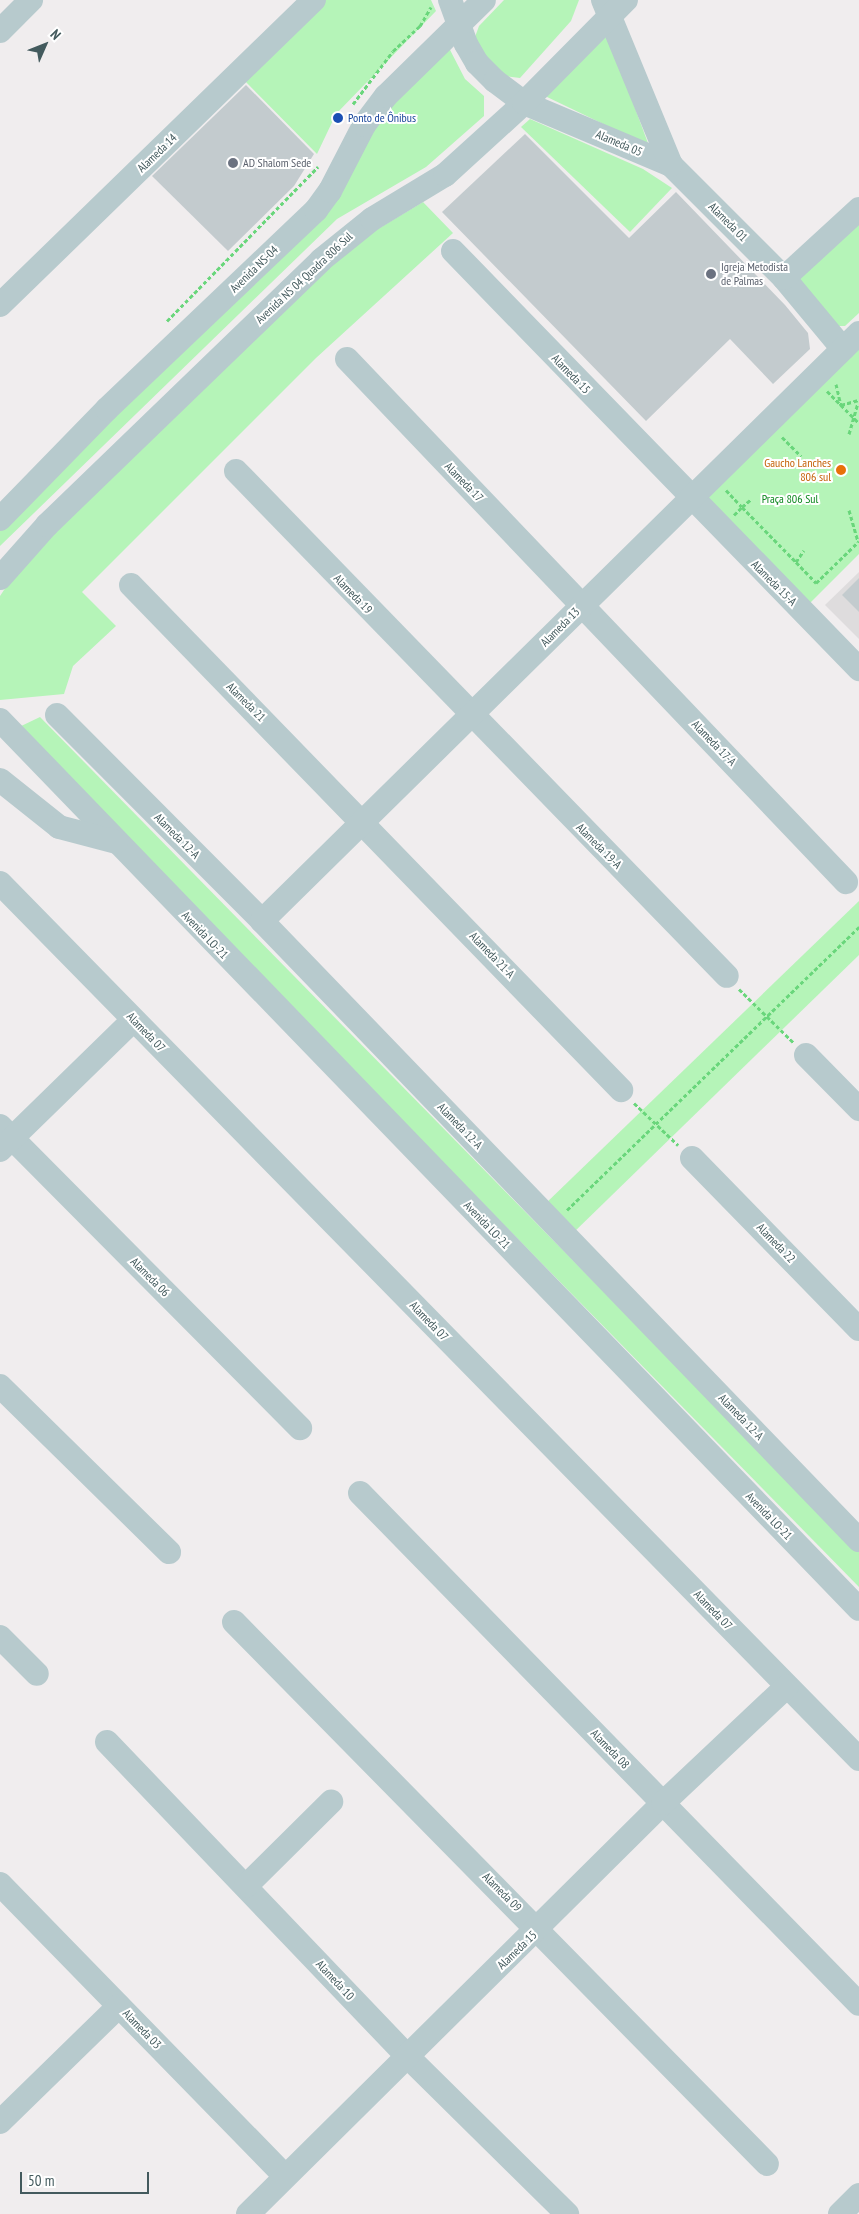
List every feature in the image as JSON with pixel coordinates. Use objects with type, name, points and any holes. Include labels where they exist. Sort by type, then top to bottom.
[{"type":"street","points":[[0,31],[31,0]]},
{"type":"street","name":"Alameda 14","points":[[0,305],[314,0]]},
{"type":"street","name":"Alameda 05","points":[[450,0],[477,63],[524,103],[671,165]]},
{"type":"street","name":"Avenida NS-04","points":[[0,519],[107,410],[316,210],[330,192],[364,125],[386,96],[484,0]]},
{"type":"street","name":"Alameda 05","points":[[614,5],[671,165]]},
{"type":"street","name":"Avenida NS 04 Quadra 806 Sul","points":[[0,578],[47,525],[321,260],[372,219],[444,175],[524,103],[614,5]]},
{"type":"street","name":"Alameda 01","points":[[671,165],[784,278],[851,341]]},
{"type":"street","points":[[784,278],[859,209]]},
{"type":"street","name":"Alameda 15","points":[[453,251],[689,497]]},
{"type":"street","name":"Alameda 13","points":[[262,921],[689,497],[851,341]]},
{"type":"street","name":"Alameda 17","points":[[347,360],[582,605]]},
{"type":"street","name":"Alameda 19","points":[[236,471],[470,716]]},
{"type":"street","name":"Alameda 15-A","points":[[689,497],[859,669]]},
{"type":"street","name":"Alameda 21","points":[[130,585],[362,820]]},
{"type":"street","name":"Alameda 17-A","points":[[582,605],[846,882]]},
{"type":"street","name":"Alameda 12-A","points":[[57,715],[262,921],[859,1540]]},
{"type":"street","name":"Alameda 19-A","points":[[470,716],[727,976]]},
{"type":"street","name":"Avenida LO-21","points":[[0,720],[859,1609]]},
{"type":"street","points":[[0,780],[59,827],[116,842]]},
{"type":"street","name":"Alameda 21-A","points":[[362,820],[621,1090]]},
{"type":"street","name":"Alameda 07","points":[[0,883],[859,1759]]},
{"type":"street","points":[[4,1138],[133,1020]]},
{"type":"street","points":[[806,1055],[859,1109]]},
{"type":"street","name":"Alameda 06","points":[[4,1138],[300,1428]]},
{"type":"street","name":"Alameda 22","points":[[692,1158],[859,1329]]},
{"type":"street","points":[[0,1386],[169,1552]]},
{"type":"street","name":"Alameda 08","points":[[360,1493],[859,2004]]},
{"type":"street","name":"Alameda 09","points":[[234,1622],[538,1929],[766,2164]]},
{"type":"street","points":[[0,1637],[37,1674]]},
{"type":"street","name":"Alameda 15","points":[[248,2214],[284,2176],[538,1929],[663,1803],[787,1686]]},
{"type":"street","name":"Alameda 10","points":[[107,1742],[408,2056],[567,2214]]},
{"type":"street","points":[[246,1886],[330,1802]]},
{"type":"street","name":"Alameda 03","points":[[0,1884],[284,2176]]},
{"type":"street","points":[[0,2122],[119,2006]]},
{"type":"street","points":[[840,2214],[859,2195]]},
{"type":"path","points":[[351,108],[393,51],[425,20],[433,0]]},
{"type":"path","points":[[163,326],[294,195],[322,159]]},
{"type":"path","points":[[835,380],[841,405]]},
{"type":"path","points":[[820,384],[859,423]]},
{"type":"path","points":[[841,405],[859,401],[849,434]]},
{"type":"path","points":[[742,507],[816,583],[858,542],[849,510]]},
{"type":"path","points":[[796,562],[804,550]]},
{"type":"path","points":[[554,1223],[859,928]]},
{"type":"path","points":[[727,976],[806,1055]]},
{"type":"path","points":[[621,1090],[655,1125],[692,1158]]},
{"type":"shaded area","points":[[859,572],[859,639],[825,605]]},
{"type":"green space","points":[[323,0],[431,0],[436,11],[336,114],[317,154],[244,80]]},
{"type":"green space","points":[[504,0],[579,0],[571,21],[520,78],[495,75],[475,37],[479,26]]},
{"type":"green space","points":[[607,32],[649,146],[545,96]]},
{"type":"green space","points":[[448,46],[465,79],[484,96],[484,116],[426,167],[337,219],[0,546],[0,527],[236,296],[391,103]]},
{"type":"green space","points":[[530,119],[643,169],[672,188],[630,232],[521,127]]},
{"type":"green space","points":[[423,202],[453,233],[316,358],[82,592],[116,626],[73,666],[64,694],[0,700],[0,596],[18,569],[293,300],[361,239]]},
{"type":"green space","points":[[859,214],[859,313],[845,326],[830,326],[789,280]]},
{"type":"green space","name":"Praça 806 Sul","points":[[859,338],[859,554],[803,610],[692,497]]},
{"type":"green space","points":[[40,717],[859,1552],[859,1587],[17,728]]},
{"type":"green space","points":[[859,901],[859,955],[571,1235],[543,1206]]},
{"type":"building","name":"AD Shalom Sede","points":[[246,85],[314,154],[294,186],[228,251],[152,176]]},
{"type":"building","points":[[525,134],[629,238],[676,192],[785,305],[808,333],[810,349],[773,384],[730,339],[646,421],[442,212]]},
{"type":"building","points":[[859,578],[859,612],[842,595]]},
{"type":"place","name":"Ponto de Ônibus","points":[[338,118]]},
{"type":"place","name":"AD Shalom Sede","points":[[233,163]]},
{"type":"place","name":"Igreja Metodista de Palmas","points":[[711,274]]},
{"type":"place","name":"Gaucho Lanches 806 sul","points":[[841,470]]}]
